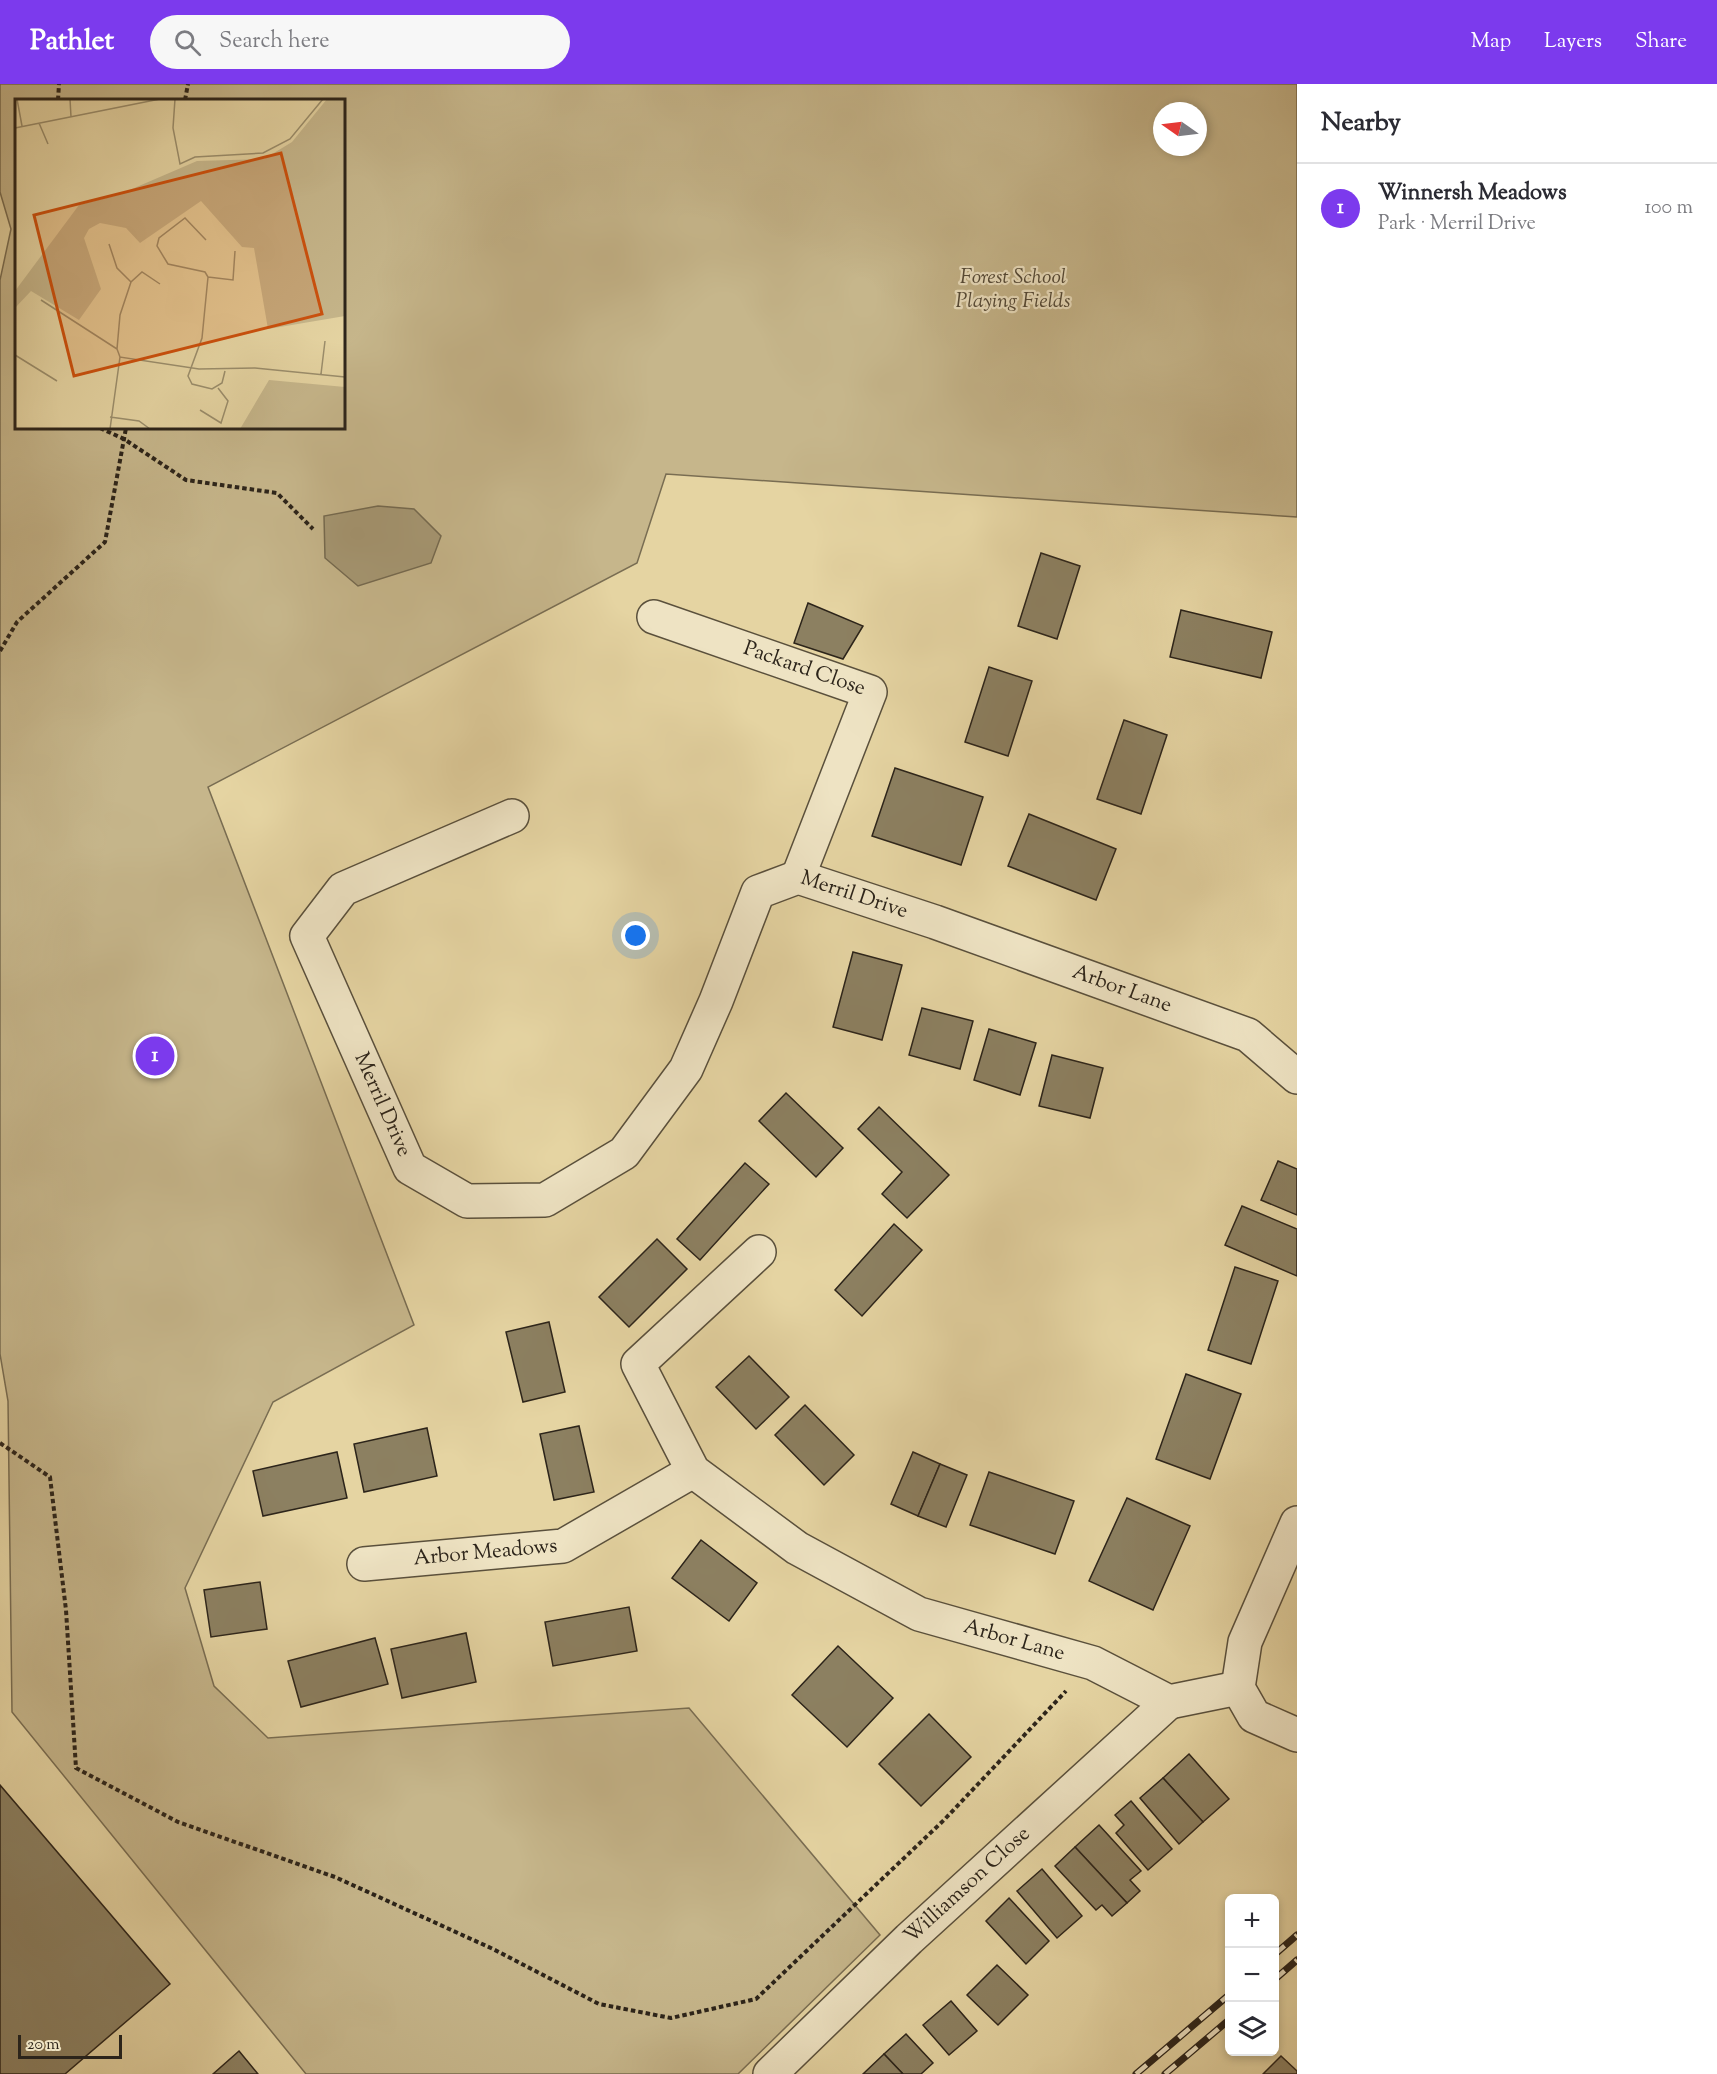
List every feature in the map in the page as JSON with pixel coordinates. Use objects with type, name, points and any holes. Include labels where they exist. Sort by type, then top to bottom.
[{"type":"street","name":"Packard Close","points":[[654,617],[870,692],[798,877]]},
{"type":"street","name":"Merril Drive","points":[[513,816],[343,889],[307,936],[410,1168],[466,1201],[545,1200],[624,1153],[686,1069],[716,1001],[758,892],[798,877],[935,922]]},
{"type":"street","name":"Arbor Lane","points":[[935,922],[1248,1035],[1297,1077]]},
{"type":"street","points":[[693,1471],[638,1364],[759,1252]]},
{"type":"street","name":"Arbor Lane","points":[[693,1471],[798,1548],[919,1614],[1093,1663],[1169,1702]]},
{"type":"street","name":"Arbor Meadows","points":[[364,1564],[563,1546],[693,1471]]},
{"type":"street","points":[[1297,1523],[1245,1642],[1238,1688],[1254,1716],[1297,1735]]},
{"type":"street","points":[[1169,1702],[1238,1688]]},
{"type":"street","name":"Williamson Close","points":[[770,2074],[909,1939],[1169,1702]]},
{"type":"path","points":[[185,99],[188,84]]},
{"type":"path","points":[[102,429],[124,439],[186,480],[277,493],[313,529]]},
{"type":"path","points":[[0,651],[17,622],[105,542],[126,429]]},
{"type":"path","points":[[0,1443],[50,1477],[66,1610],[76,1768],[178,1822],[346,1881],[493,1949],[599,2004],[671,2018],[756,1999],[944,1820],[1093,1663]]},
{"type":"green space","name":"Forest School Playing Fields","points":[[0,84],[1297,84],[1297,517],[666,474],[637,563],[208,787],[414,1325],[273,1402],[185,1588],[214,1686],[268,1738],[689,1708],[880,1935],[738,2074],[306,2074],[12,1712],[8,1401],[0,1354],[0,280],[11,229],[0,192]]},
{"type":"shaded area","points":[[378,506],[414,509],[441,536],[431,563],[358,586],[325,558],[324,516]]},
{"type":"building","points":[[1041,553],[1080,566],[1057,639],[1018,626]]},
{"type":"building","points":[[808,603],[863,626],[843,659],[794,643]]},
{"type":"building","points":[[1181,610],[1272,632],[1261,678],[1170,657]]},
{"type":"building","points":[[989,667],[1032,681],[1008,756],[965,742]]},
{"type":"building","points":[[1124,720],[1167,735],[1141,814],[1097,799]]},
{"type":"building","points":[[895,768],[983,797],[961,865],[872,836]]},
{"type":"building","points":[[1029,814],[1116,849],[1096,900],[1008,866]]},
{"type":"building","points":[[853,952],[902,965],[882,1040],[833,1027]]},
{"type":"building","points":[[922,1008],[973,1021],[960,1069],[909,1055]]},
{"type":"building","points":[[989,1029],[1036,1043],[1020,1095],[974,1080]]},
{"type":"building","points":[[1052,1055],[1103,1068],[1090,1118],[1039,1106]]},
{"type":"building","points":[[786,1093],[843,1148],[816,1177],[759,1121]]},
{"type":"building","points":[[879,1107],[949,1175],[907,1218],[882,1194],[902,1172],[858,1129]]},
{"type":"building","points":[[1278,1161],[1297,1169],[1297,1215],[1261,1200]]},
{"type":"building","points":[[745,1163],[769,1184],[700,1260],[677,1239]]},
{"type":"building","points":[[1242,1206],[1297,1229],[1297,1276],[1225,1245]]},
{"type":"building","points":[[894,1224],[922,1250],[862,1316],[835,1290]]},
{"type":"building","points":[[657,1239],[687,1269],[629,1327],[599,1297]]},
{"type":"building","points":[[1235,1267],[1278,1281],[1251,1364],[1208,1350]]},
{"type":"building","points":[[549,1322],[565,1392],[523,1402],[506,1332]]},
{"type":"building","points":[[749,1356],[789,1397],[756,1429],[716,1387]]},
{"type":"building","points":[[1186,1374],[1241,1394],[1210,1479],[1156,1459]]},
{"type":"building","points":[[805,1405],[854,1455],[824,1485],[775,1435]]},
{"type":"building","points":[[579,1426],[594,1492],[554,1500],[540,1434]]},
{"type":"building","points":[[427,1428],[437,1476],[364,1492],[354,1444]]},
{"type":"building","points":[[337,1452],[347,1498],[263,1516],[253,1471]]},
{"type":"building","points":[[913,1452],[940,1464],[918,1516],[891,1504]]},
{"type":"building","points":[[940,1464],[967,1475],[946,1527],[918,1516]]},
{"type":"building","points":[[989,1472],[1074,1501],[1055,1554],[970,1525]]},
{"type":"building","points":[[1127,1498],[1190,1526],[1153,1610],[1089,1581]]},
{"type":"building","points":[[701,1540],[757,1583],[729,1621],[672,1578]]},
{"type":"building","points":[[260,1582],[267,1629],[211,1637],[204,1590]]},
{"type":"building","points":[[629,1607],[637,1651],[553,1666],[545,1622]]},
{"type":"building","points":[[466,1633],[476,1682],[402,1698],[391,1649]]},
{"type":"building","points":[[375,1638],[388,1684],[301,1707],[288,1661]]},
{"type":"building","points":[[838,1646],[893,1698],[847,1747],[792,1695]]},
{"type":"building","points":[[929,1714],[971,1757],[921,1806],[879,1764]]},
{"type":"building","points":[[1189,1754],[1229,1799],[1203,1822],[1163,1778]]},
{"type":"building","points":[[1163,1778],[1203,1822],[1179,1844],[1140,1798]]},
{"type":"building","points":[[0,1785],[170,1984],[65,2074],[0,2074]]},
{"type":"building","points":[[1131,1801],[1172,1849],[1148,1870],[1116,1833],[1124,1825],[1115,1815]]},
{"type":"building","points":[[1099,1825],[1141,1871],[1130,1880],[1140,1891],[1127,1903],[1075,1847]]},
{"type":"building","points":[[1075,1847],[1127,1903],[1112,1916],[1102,1905],[1096,1910],[1055,1866]]},
{"type":"building","points":[[1042,1869],[1082,1916],[1057,1938],[1017,1891]]},
{"type":"building","points":[[1009,1898],[1049,1941],[1026,1964],[986,1921]]},
{"type":"building","points":[[997,1965],[1028,1995],[998,2025],[967,1995]]},
{"type":"building","points":[[951,2001],[977,2031],[949,2055],[923,2025]]},
{"type":"building","points":[[906,2034],[933,2063],[921,2074],[903,2074],[884,2054]]},
{"type":"building","points":[[239,2051],[258,2074],[213,2074]]},
{"type":"building","points":[[884,2054],[903,2074],[863,2074]]},
{"type":"building","points":[[1281,2056],[1297,2071],[1297,2074],[1263,2074]]},
{"type":"railway","points":[[1279,1951],[1297,1935]]},
{"type":"railway","points":[[1279,1976],[1297,1960]]},
{"type":"railway","points":[[1136,2074],[1225,1998]]},
{"type":"railway","points":[[1165,2074],[1225,2023]]},
{"type":"place","name":"Winnersh Meadows","points":[[155,1056]]}]
